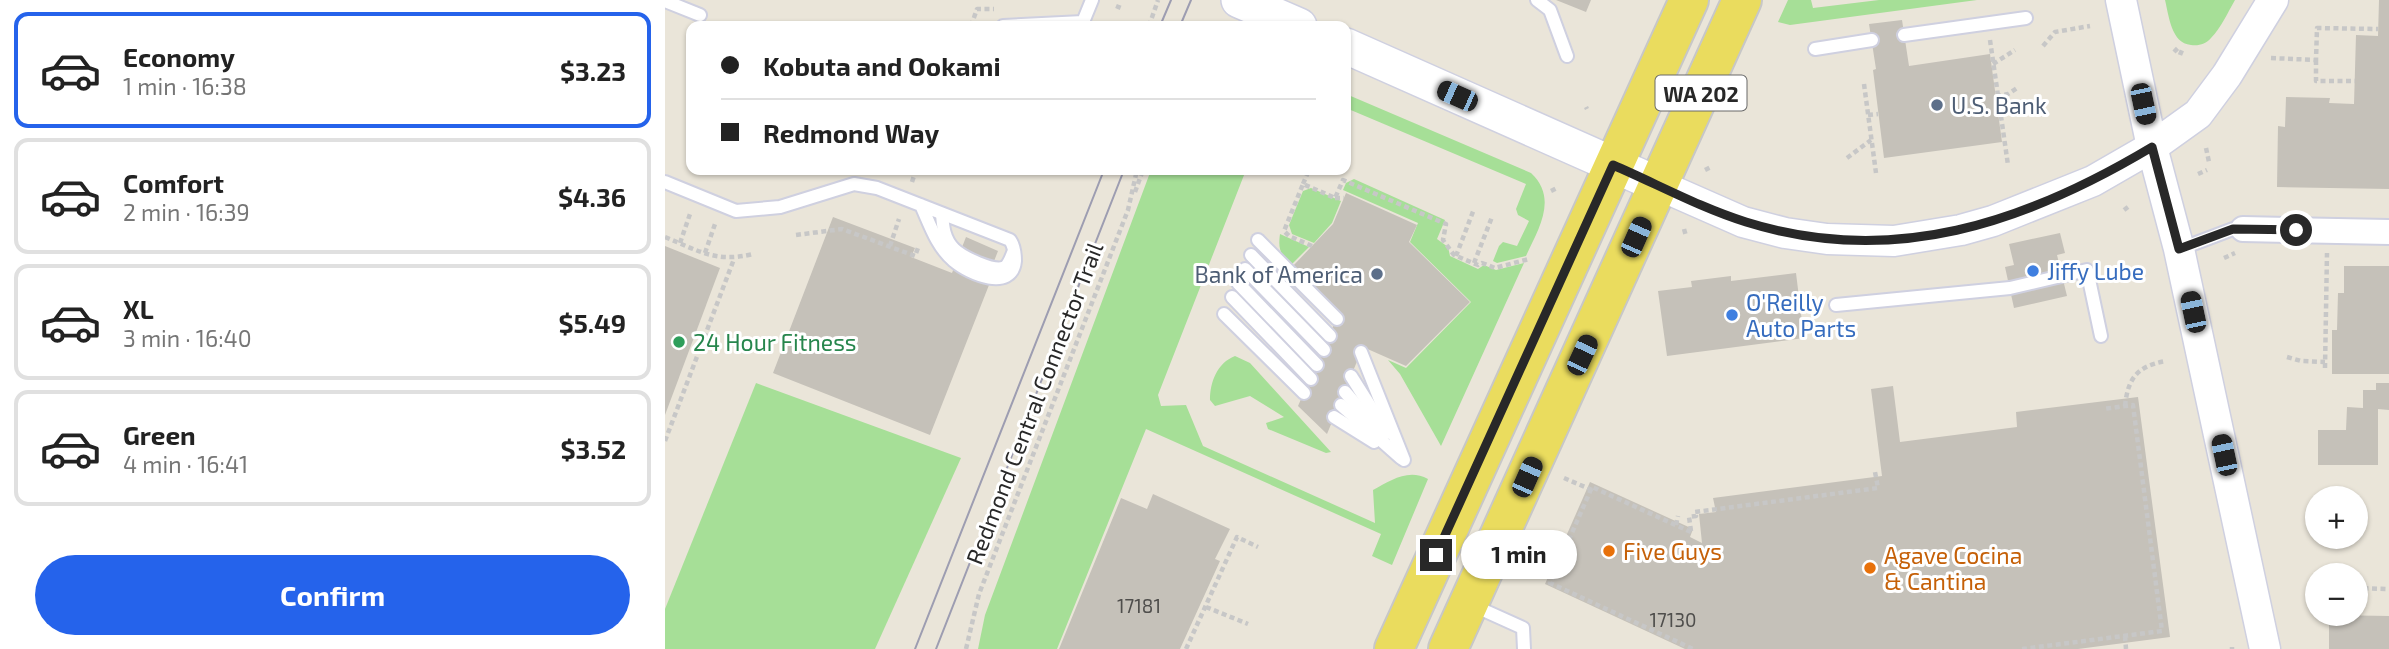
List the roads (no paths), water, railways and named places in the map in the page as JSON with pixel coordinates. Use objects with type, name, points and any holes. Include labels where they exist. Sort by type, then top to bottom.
[{"type":"main road","points":[[1239,0],[1287,21]]},
{"type":"main road","name":"WA 202","points":[[1394,649],[1689,0]]},
{"type":"main road","name":"WA 202","points":[[1448,649],[1742,0]]},
{"type":"main road","points":[[1351,48],[1659,185]]},
{"type":"street","points":[[2121,0],[2152,147],[2179,249],[2265,649]]},
{"type":"street","points":[[1659,185],[1744,222],[1827,240],[1894,241],[1950,232],[1993,221],[2093,181],[2152,147],[2198,114],[2227,75],[2273,0]]},
{"type":"street","points":[[2243,229],[2389,232]]},
{"type":"lane","points":[[1083,21],[1092,0]]},
{"type":"lane","points":[[1537,0],[1550,10],[1567,56]]},
{"type":"lane","points":[[665,1],[700,15]]},
{"type":"lane","points":[[1904,35],[2026,18]]},
{"type":"lane","points":[[1815,49],[1872,40]]},
{"type":"lane","points":[[665,182],[736,211],[780,207],[854,184],[877,188],[1012,243]]},
{"type":"lane","points":[[921,205],[940,246],[953,261],[970,270],[991,278],[1005,278],[1013,270],[1012,243]]},
{"type":"lane","points":[[942,214],[943,232],[955,249],[965,257],[997,269],[1004,267],[1010,261],[1012,243]]},
{"type":"lane","points":[[2179,249],[2233,229],[2243,229]]},
{"type":"lane","points":[[1258,240],[1337,319]]},
{"type":"lane","points":[[1251,255],[1330,336]]},
{"type":"lane","points":[[1245,269],[1324,350]]},
{"type":"lane","points":[[1836,305],[2010,288],[2087,270],[2101,336]]},
{"type":"lane","points":[[1238,283],[1317,365]]},
{"type":"lane","points":[[1232,297],[1311,379]]},
{"type":"lane","points":[[1224,314],[1304,393]]},
{"type":"lane","points":[[1359,357],[1404,460]]},
{"type":"lane","points":[[1351,376],[1404,460]]},
{"type":"lane","points":[[1343,398],[1404,460]]},
{"type":"lane","points":[[1334,417],[1404,460]]},
{"type":"lane","points":[[1469,604],[1523,628],[1524,649]]},
{"type":"tram line","points":[[1162,21],[1171,0]]},
{"type":"tram line","points":[[1182,21],[1191,0]]},
{"type":"tram line","points":[[915,649],[1102,175]]},
{"type":"tram line","points":[[936,649],[1122,175]]},
{"type":"place","name":"U.S. Bank","points":[[1937,105]]},
{"type":"place","name":"Jiffy Lube","points":[[2033,271]]},
{"type":"place","name":"Bank of America","points":[[1377,274]]},
{"type":"place","name":"O'Reilly Auto Parts","points":[[1732,315]]},
{"type":"place","name":"24 Hour Fitness","points":[[679,342]]},
{"type":"place","name":"Five Guys","points":[[1609,551]]},
{"type":"place","name":"Agave Cocina & Cantina","points":[[1870,568]]}]
